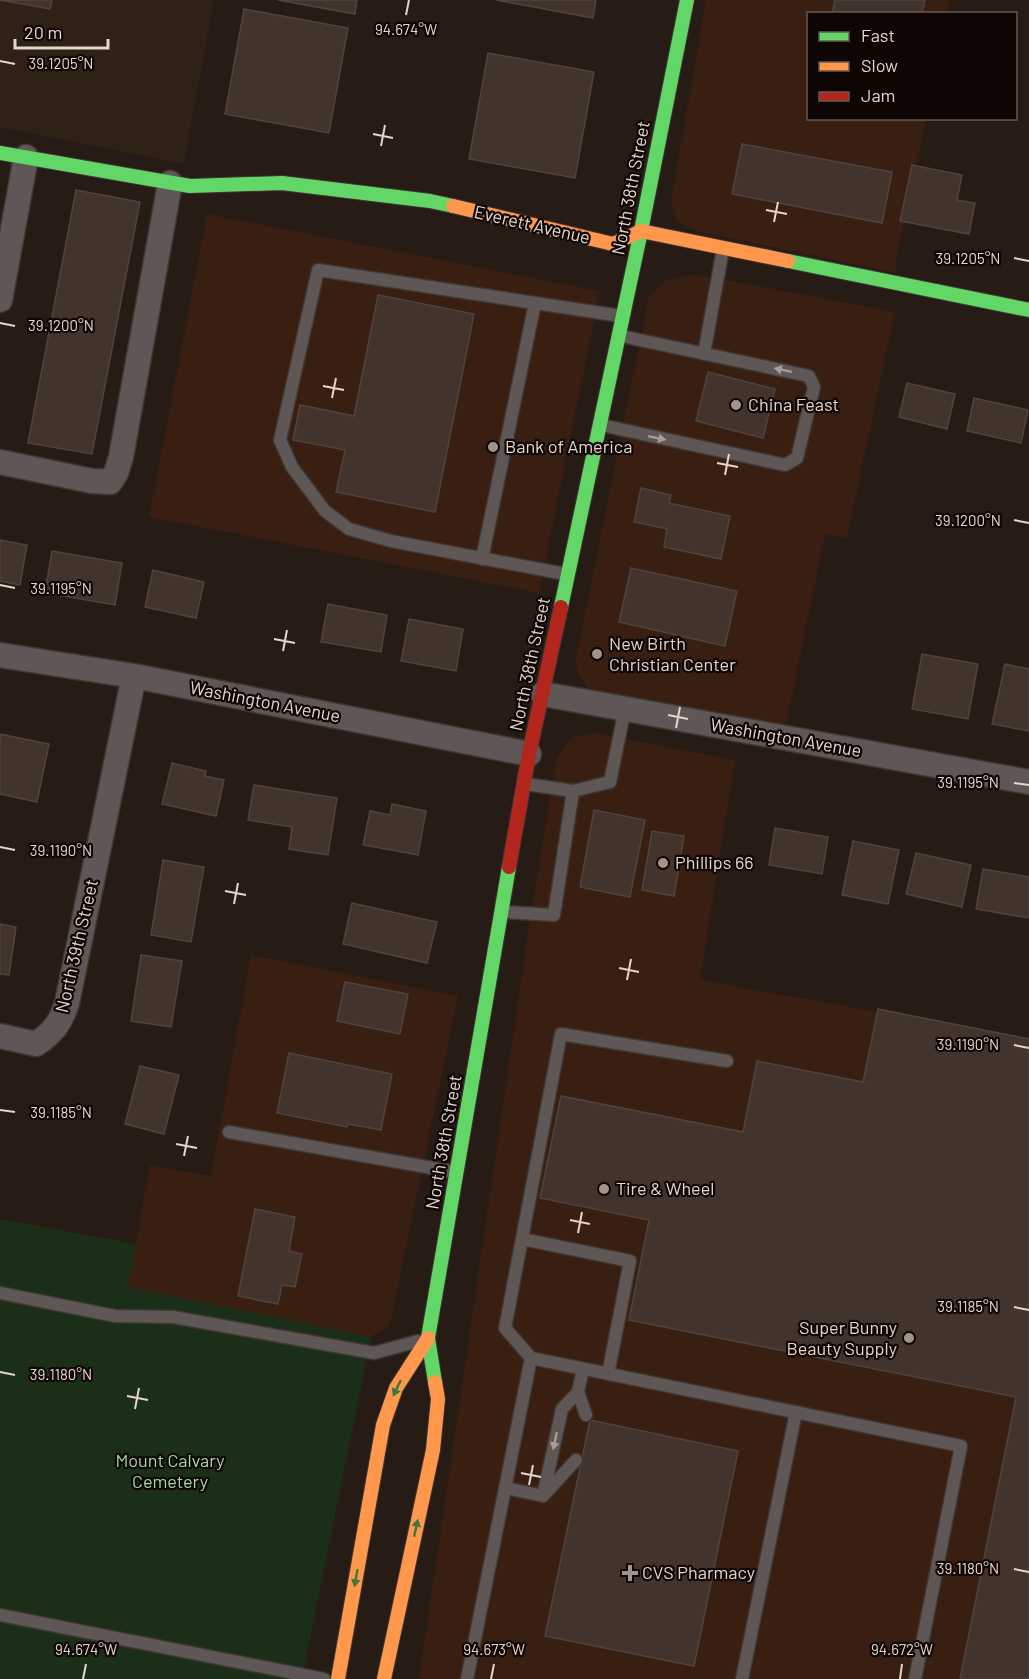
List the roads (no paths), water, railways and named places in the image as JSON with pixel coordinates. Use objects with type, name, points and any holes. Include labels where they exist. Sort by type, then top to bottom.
[{"type":"main road","name":"North 38th Street","points":[[384,1679],[433,1450],[438,1399],[428,1338],[529,754],[641,231],[687,0]]},
{"type":"main road","name":"Everett Avenue","points":[[0,153],[190,186],[282,183],[430,201],[613,244],[641,231]]},
{"type":"main road","points":[[641,231],[1029,310]]},
{"type":"main road","name":"North 38th Street","points":[[338,1679],[383,1425],[396,1388],[428,1338]]},
{"type":"street","points":[[0,300],[26,158]]},
{"type":"street","points":[[0,462],[92,481],[110,482],[116,473],[121,457],[170,183]]},
{"type":"street","name":"Washington Avenue","points":[[0,655],[135,676],[529,754]]},
{"type":"street","name":"North 39th Street","points":[[0,1036],[36,1044],[55,1030],[62,1018],[135,676]]},
{"type":"street","name":"Washington Avenue","points":[[543,694],[1029,782]]},
{"type":"lane","points":[[704,354],[723,248]]},
{"type":"lane","points":[[568,575],[391,542],[349,529],[325,511],[292,467],[280,440],[318,270],[622,316]]},
{"type":"lane","points":[[482,559],[535,303]]},
{"type":"lane","points":[[600,425],[785,465],[797,458],[814,387],[809,376],[618,336]]},
{"type":"lane","points":[[524,784],[573,791],[610,782],[625,709]]},
{"type":"lane","points":[[502,912],[554,915],[573,791]]},
{"type":"lane","points":[[727,1061],[561,1034],[505,1328],[531,1358],[962,1446],[915,1679]]},
{"type":"lane","points":[[229,1132],[456,1172]]},
{"type":"lane","points":[[522,1239],[630,1262],[608,1374]]},
{"type":"lane","points":[[0,1293],[115,1316],[173,1317],[374,1353],[428,1338]]},
{"type":"lane","points":[[467,1679],[531,1358]]},
{"type":"lane","points":[[583,1369],[578,1392],[586,1415]]},
{"type":"lane","points":[[543,1496],[562,1408],[578,1392]]},
{"type":"lane","points":[[742,1679],[796,1412]]},
{"type":"lane","points":[[543,1496],[576,1460]]},
{"type":"lane","points":[[506,1488],[543,1496]]},
{"type":"lane","points":[[0,1615],[324,1679]]},
{"type":"place","name":"China Feast","points":[[736,405]]},
{"type":"place","name":"Bank of America","points":[[493,447]]},
{"type":"place","name":"New Birth Christian Center","points":[[597,654]]},
{"type":"place","name":"Phillips 66","points":[[663,863]]},
{"type":"place","name":"Tire & Wheel","points":[[604,1189]]},
{"type":"place","name":"Super Bunny Beauty Supply","points":[[909,1338]]},
{"type":"place","name":"CVS Pharmacy","points":[[630,1573]]},
{"type":"park label","name":"Mount Calvary Cemetery","points":[[170,1471]]}]
